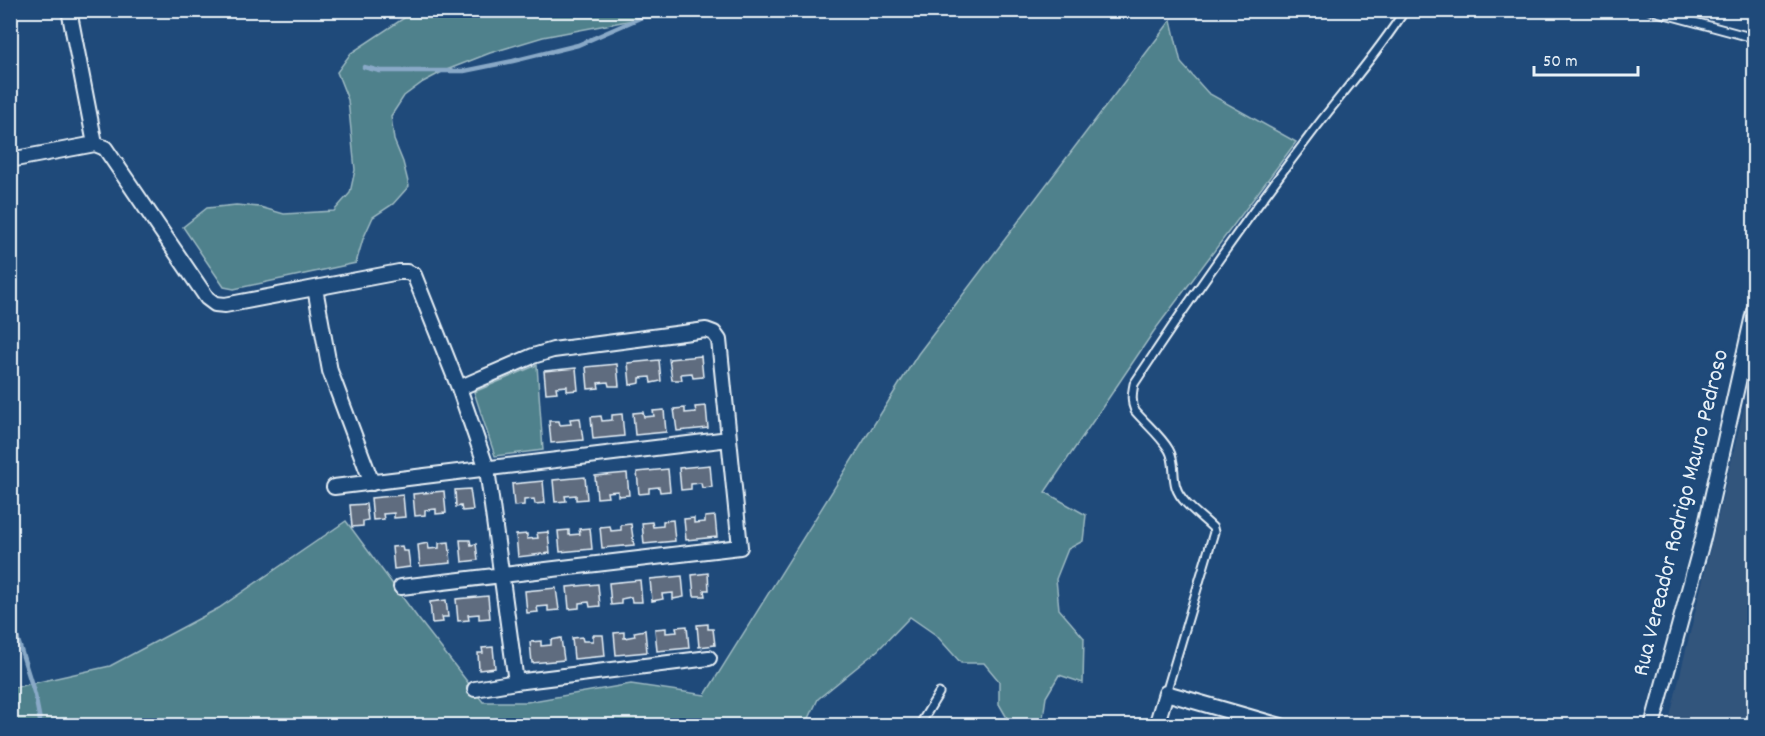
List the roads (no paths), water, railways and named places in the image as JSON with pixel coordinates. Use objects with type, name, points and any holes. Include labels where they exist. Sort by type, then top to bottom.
[{"type":"street","points":[[69,10],[95,144]]},
{"type":"street","points":[[10,160],[95,144],[105,148],[207,298],[215,304],[225,305],[399,272],[414,275],[488,469],[516,682]]},
{"type":"street","points":[[315,288],[330,371],[372,483]]},
{"type":"street","name":"Rua Vereador Rodrigo Mauro Pedroso","points":[[1652,726],[1703,538],[1755,311]]},
{"type":"street","points":[[401,587],[740,547],[719,340],[714,333],[706,330],[553,350],[533,356],[459,388]]},
{"type":"street","points":[[334,487],[729,439]]},
{"type":"street","points":[[475,689],[709,658]]},
{"type":"street","points":[[1156,726],[1166,693],[1281,726]]},
{"type":"lane","points":[[1166,693],[1215,532],[1181,497],[1174,480],[1175,466],[1169,449],[1135,411],[1132,394],[1134,384],[1182,310],[1266,194],[1328,111],[1387,39],[1405,10]]},
{"type":"lane","points":[[1650,10],[1755,38]]},
{"type":"lane","points":[[920,726],[939,693]]},
{"type":"waterway","points":[[364,67],[380,71],[464,71],[578,45],[658,10]]},
{"type":"waterway","points":[[10,615],[35,695],[41,726]]}]
